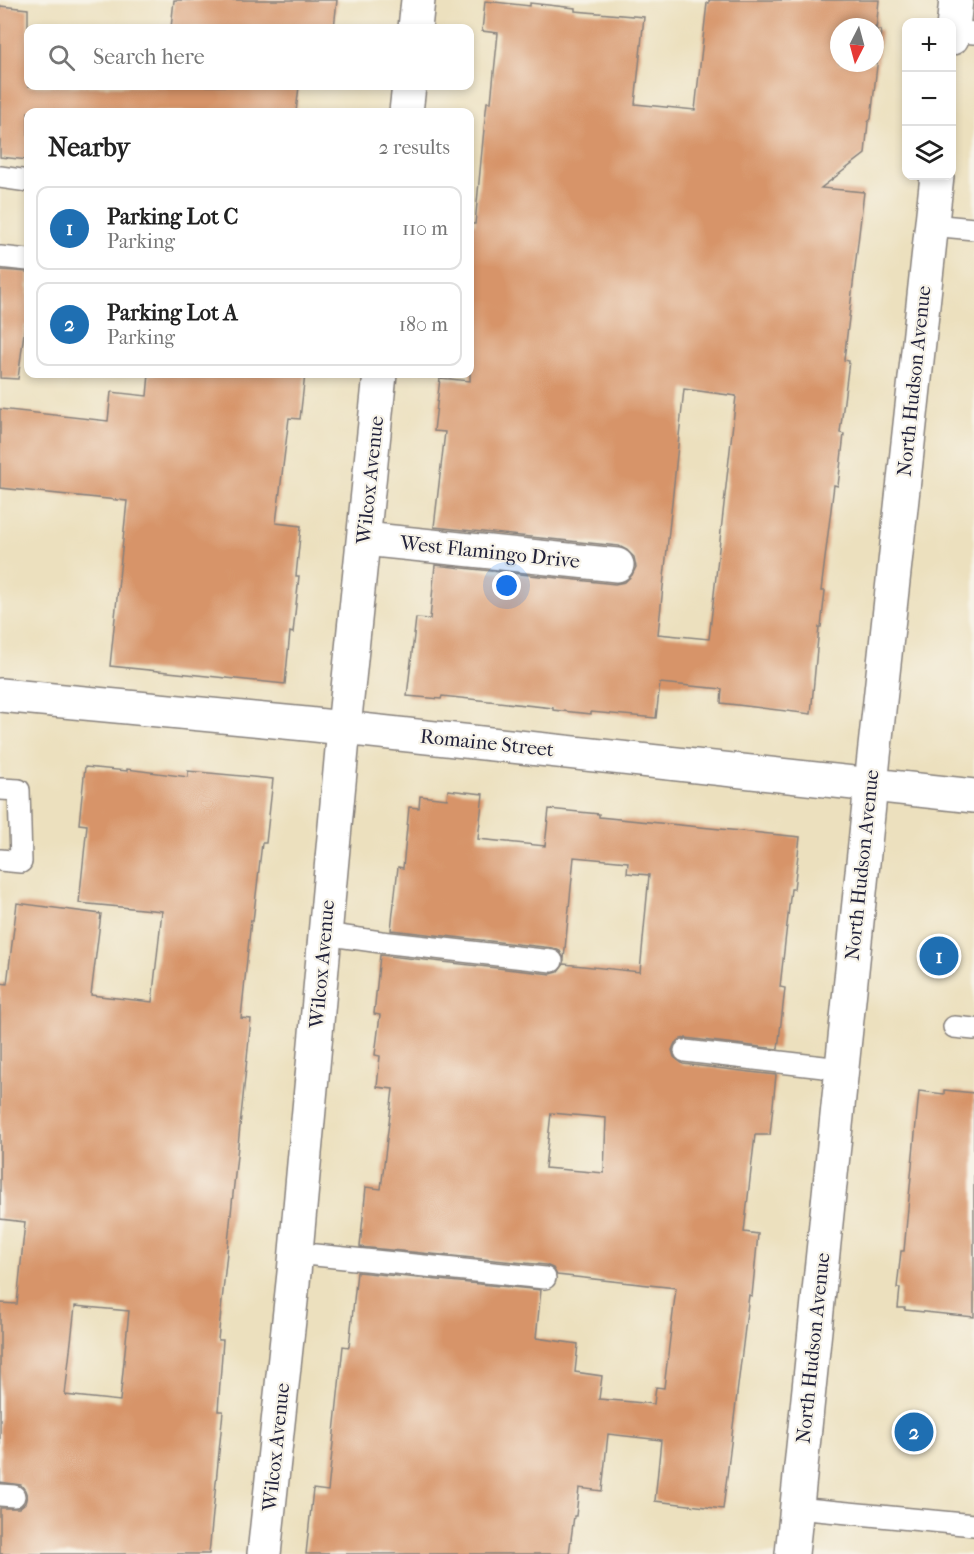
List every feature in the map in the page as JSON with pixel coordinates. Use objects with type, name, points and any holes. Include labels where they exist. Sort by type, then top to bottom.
[{"type":"street","points":[[415,24],[418,0]]},
{"type":"street","points":[[954,18],[956,0]]},
{"type":"street","points":[[406,108],[409,90]]},
{"type":"street","name":"North Hudson Avenue","points":[[792,1554],[870,785],[937,180]]},
{"type":"street","name":"Wilcox Avenue","points":[[264,1554],[380,378]]},
{"type":"street","name":"West Flamingo Drive","points":[[364,539],[617,565]]},
{"type":"street","name":"Romaine Street","points":[[0,695],[344,728],[974,796]]},
{"type":"lane","points":[[956,31],[974,33]]},
{"type":"lane","points":[[0,177],[24,180]]},
{"type":"lane","points":[[931,225],[974,229]]},
{"type":"lane","points":[[0,257],[24,260]]},
{"type":"lane","points":[[0,789],[19,790],[21,862],[0,860]]},
{"type":"lane","points":[[324,934],[552,961]]},
{"type":"lane","points":[[686,1051],[841,1069]]},
{"type":"lane","points":[[295,1253],[545,1278]]},
{"type":"lane","points":[[796,1508],[974,1525]]},
{"type":"building","points":[[174,0],[337,0],[334,24],[171,24]]},
{"type":"building","points":[[709,0],[879,0],[877,18],[830,18],[830,72],[876,72],[865,154],[821,188],[864,192],[844,360],[849,361],[840,433],[844,434],[838,486],[834,485],[821,591],[825,591],[821,627],[819,627],[811,714],[721,703],[722,689],[660,683],[656,718],[591,712],[591,714],[442,696],[441,699],[407,696],[416,618],[430,619],[435,565],[615,584],[625,582],[636,567],[634,557],[619,546],[434,527],[445,432],[434,431],[440,378],[470,381],[470,378],[474,378],[474,224],[487,102],[491,102],[498,33],[482,31],[485,1],[530,6],[530,3],[575,8],[575,11],[644,17],[635,104],[695,110]],"holes":[[[684,389],[736,396],[709,639],[658,634]]]},
{"type":"building","points":[[0,6],[28,9],[28,24],[24,24],[24,90],[299,90],[296,108],[24,108],[24,160],[0,157]]},
{"type":"building","points":[[0,270],[24,272],[24,333],[18,379],[0,378]]},
{"type":"building","points":[[149,378],[305,378],[300,419],[289,418],[276,523],[301,526],[296,576],[299,576],[285,684],[110,666],[127,501],[0,488],[0,409],[108,421],[111,392],[147,396]]},
{"type":"building","points":[[85,767],[127,771],[127,769],[188,777],[188,771],[273,779],[266,843],[262,843],[253,921],[251,920],[241,1018],[251,1019],[218,1340],[223,1340],[218,1411],[223,1411],[209,1554],[0,1554],[0,1508],[19,1508],[25,1503],[27,1496],[21,1485],[0,1482],[0,1303],[17,1304],[25,1222],[0,1219],[0,983],[7,984],[17,903],[101,914],[91,995],[152,1002],[162,911],[79,903],[87,825],[79,824]],"holes":[[[75,1306],[129,1311],[120,1401],[65,1395]]]},
{"type":"building","points":[[448,790],[483,794],[478,839],[545,846],[549,809],[599,814],[599,817],[800,837],[794,889],[791,889],[780,987],[785,988],[778,1049],[686,1038],[675,1043],[672,1050],[674,1057],[683,1064],[776,1075],[770,1135],[755,1135],[744,1232],[758,1234],[752,1296],[749,1295],[723,1509],[655,1501],[661,1440],[608,1434],[602,1491],[579,1488],[569,1554],[306,1554],[313,1489],[328,1491],[343,1346],[349,1347],[357,1272],[541,1290],[536,1338],[578,1344],[575,1372],[602,1376],[599,1399],[654,1404],[656,1387],[664,1388],[676,1288],[557,1275],[553,1268],[546,1265],[360,1247],[366,1187],[381,1189],[393,1089],[377,1087],[380,1056],[375,1055],[380,1015],[374,1014],[380,955],[551,974],[558,972],[564,964],[640,972],[649,875],[627,873],[628,862],[574,857],[564,959],[560,951],[553,948],[391,930],[398,867],[403,868],[409,807],[419,808],[420,796],[447,799]],"holes":[[[551,1113],[606,1118],[604,1173],[545,1168]]]},
{"type":"building","points":[[944,1090],[974,1093],[974,1317],[898,1308],[900,1288],[897,1288],[901,1251],[904,1251],[919,1091],[944,1094]]},
{"type":"place","name":"Parking Lot C","points":[[939,956]]},
{"type":"place","name":"Parking Lot A","points":[[914,1432]]}]
